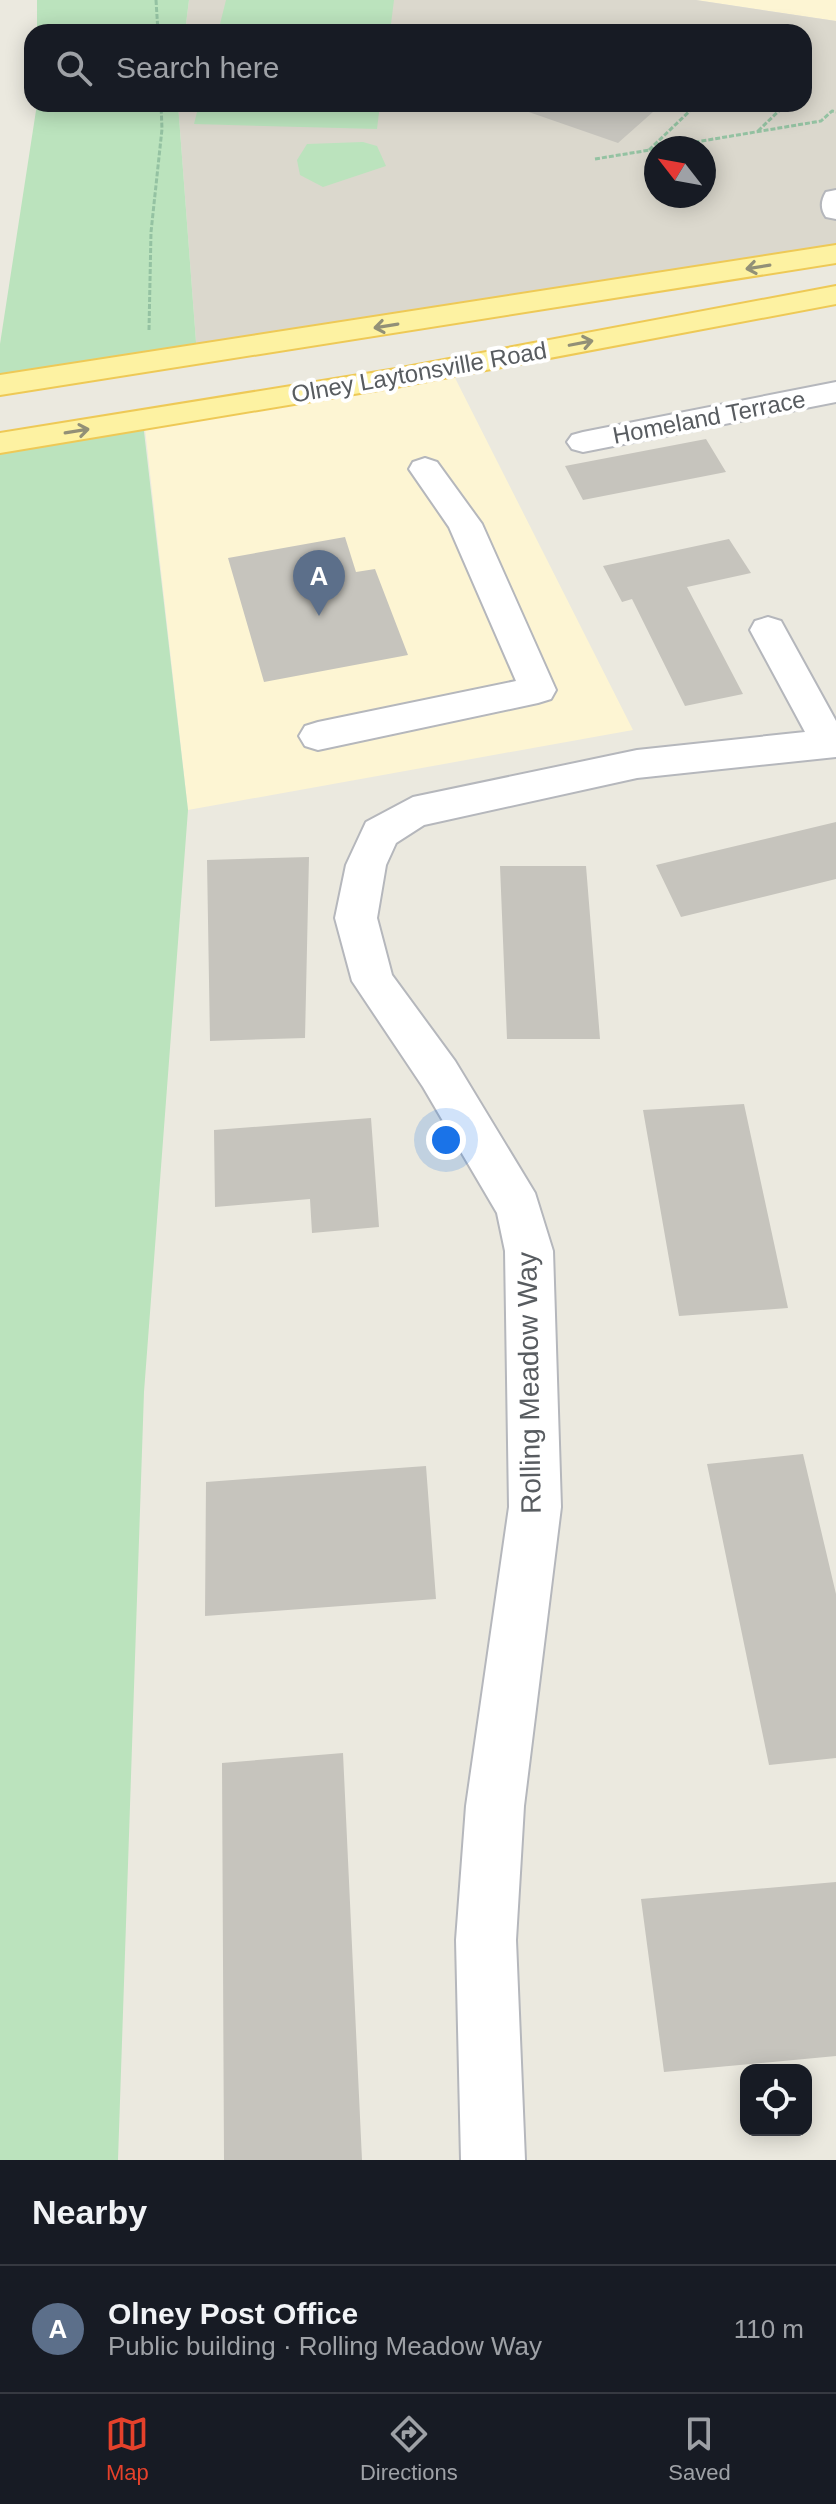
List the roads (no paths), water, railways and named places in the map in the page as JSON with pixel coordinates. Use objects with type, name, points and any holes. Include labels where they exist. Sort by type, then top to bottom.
[{"type":"main road","name":"Olney Laytonsville Road","points":[[0,385],[836,254]]},
{"type":"main road","name":"Olney Laytonsville Road","points":[[0,443],[396,378],[836,295]]},
{"type":"main road","points":[[798,302],[836,310]]},
{"type":"street","points":[[836,198],[836,211]]},
{"type":"street","name":"Homeland Terrace","points":[[583,442],[836,392]]},
{"type":"street","points":[[318,736],[538,690],[465,524],[425,469]]},
{"type":"street","points":[[768,630],[833,743]]},
{"type":"street","name":"Rolling Meadow Way","points":[[493,2160],[488,1910],[495,1806],[535,1507],[529,1251],[519,1208],[439,1074],[373,981],[356,918],[366,865],[380,833],[413,812],[637,764],[833,743]]},
{"type":"place","name":"Olney Post Office","points":[[319,616]]}]
